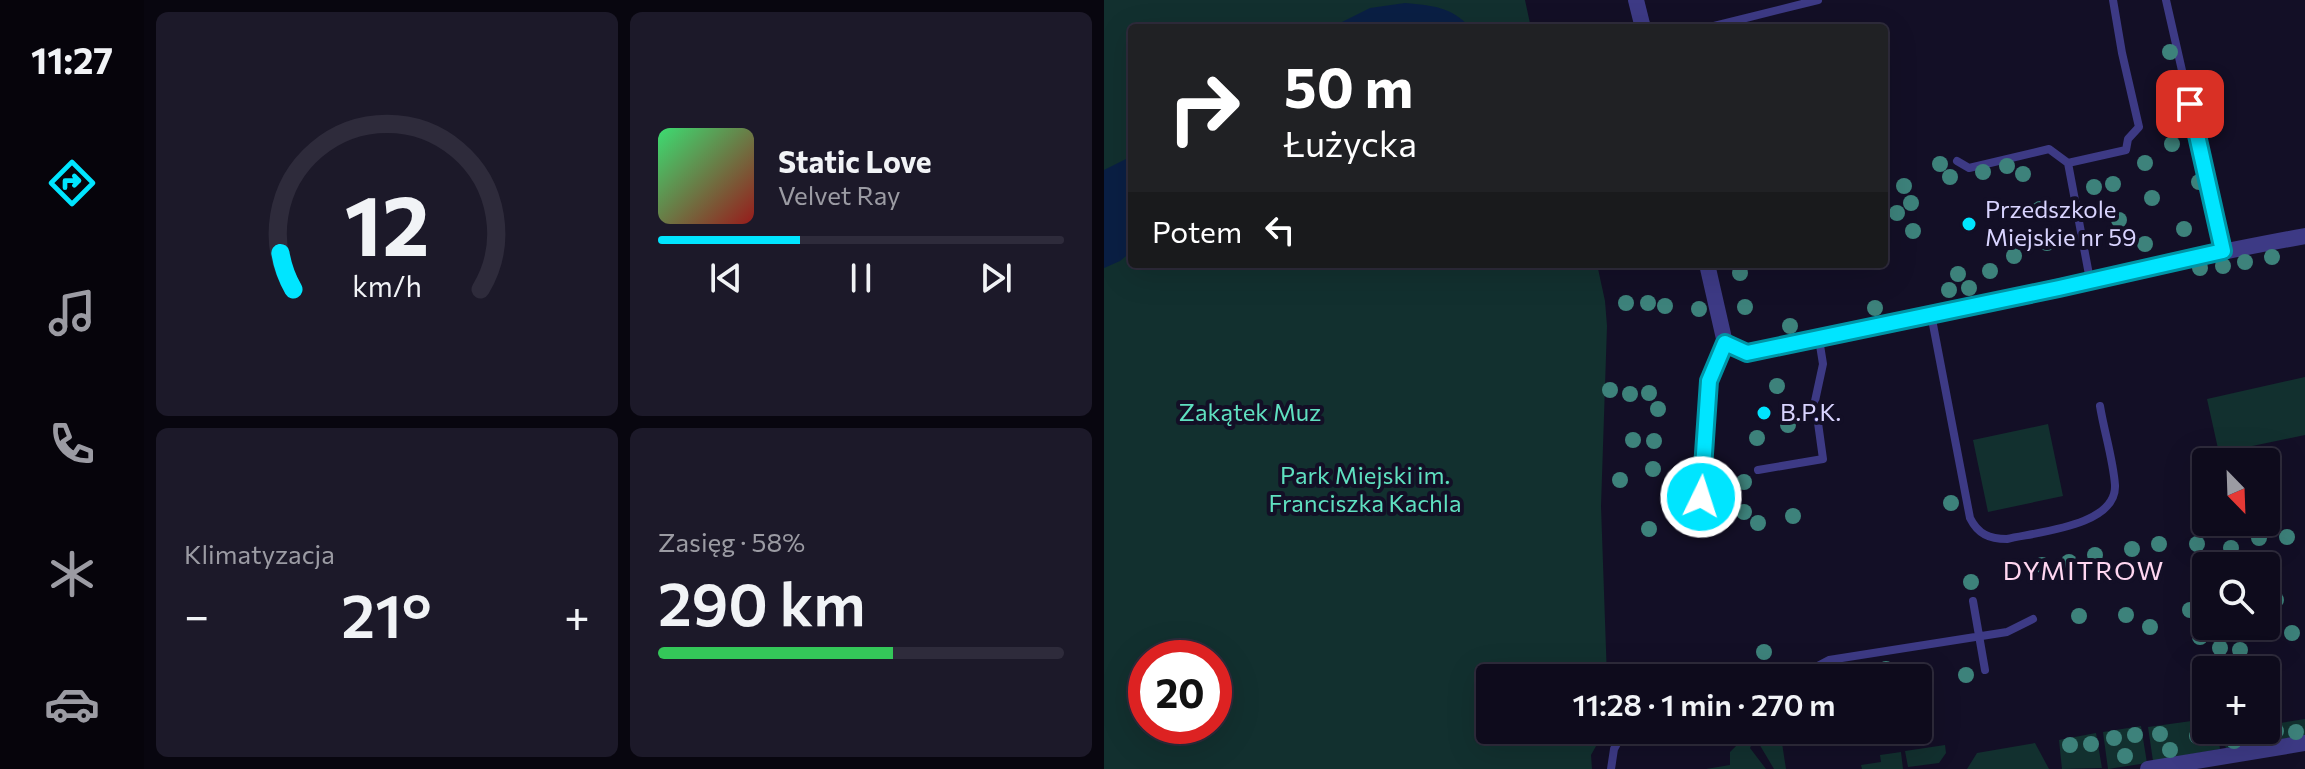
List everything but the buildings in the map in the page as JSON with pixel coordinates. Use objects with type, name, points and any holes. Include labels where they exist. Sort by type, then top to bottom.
[{"type":"street","points":[[1636,0],[1642,24]]},
{"type":"street","points":[[1708,268],[1725,343],[1747,353],[2305,236]]},
{"type":"street","points":[[2148,769],[2305,743]]},
{"type":"lane","points":[[1722,24],[1818,0]]},
{"type":"lane","points":[[2068,163],[2126,150],[2128,139],[2139,127],[2113,0]]},
{"type":"lane","points":[[2166,0],[2223,251]]},
{"type":"lane","points":[[1957,161],[1969,168],[2049,149],[2068,163],[2091,281]]},
{"type":"lane","points":[[1931,314],[1970,518],[1983,534],[1994,539],[2007,539],[2086,520],[2100,515],[2108,507],[2115,488],[2100,406]]},
{"type":"lane","points":[[1758,470],[1823,459],[1815,401],[1823,370],[1819,339]]},
{"type":"lane","points":[[1701,497],[1709,381],[1725,343]]},
{"type":"lane","points":[[1973,601],[1985,670]]},
{"type":"lane","points":[[1821,664],[1829,660],[2007,632],[2033,619]]},
{"type":"lane","points":[[1611,769],[1617,744]]},
{"type":"green space","name":"Park Miejski im. Franciszka Kachla","points":[[1104,0],[1525,0],[1530,24],[1128,24],[1128,268],[1598,268],[1607,326],[1601,506],[1607,664],[1476,664],[1476,744],[1597,744],[1591,755],[1592,769],[1104,769]]},
{"type":"green space","points":[[2305,377],[2305,435],[2243,448],[2218,448],[2207,399]]},
{"type":"green space","points":[[2048,424],[2063,496],[1988,512],[1973,440]]},
{"type":"green space","points":[[2305,719],[2305,735],[2280,739],[2280,723]]},
{"type":"green space","points":[[2192,721],[2192,744],[2219,744],[2220,749],[2153,761],[2148,727]]},
{"type":"green space","points":[[2141,726],[2147,763],[2108,769],[2103,732]]},
{"type":"green space","points":[[2096,733],[2102,768],[2062,769],[2059,740]]},
{"type":"green space","points":[[2035,743],[2049,769],[1967,769],[1977,753]]},
{"type":"green space","points":[[1752,744],[1750,748],[1766,769],[1706,769],[1730,765],[1730,752],[1737,745]]},
{"type":"green space","points":[[1759,744],[1782,744],[1786,769],[1774,769]]},
{"type":"green space","points":[[2225,744],[2250,744],[2226,749]]},
{"type":"green space","points":[[1945,745],[1946,753],[1939,763],[1908,767],[1905,751]]},
{"type":"green space","points":[[1901,752],[1903,769],[1862,769],[1861,765],[1881,762],[1880,755]]},
{"type":"water","points":[[1405,3],[1433,6],[1449,11],[1466,24],[1338,24],[1370,8]]},
{"type":"water","points":[[1128,158],[1128,254],[1104,268],[1104,170]]},
{"type":"place","name":"Przedszkole Miejskie nr 59","points":[[1969,224]]},
{"type":"place","name":"B.P.K.","points":[[1764,413]]},
{"type":"district","name":"DYMITROW","points":[[2084,571]]},
{"type":"route","points":[[1701,497],[1709,381],[1725,343],[1747,353],[2223,251],[2190,104]]},
{"type":"park label","name":"Zakątek Muz","points":[[1250,413]]}]
